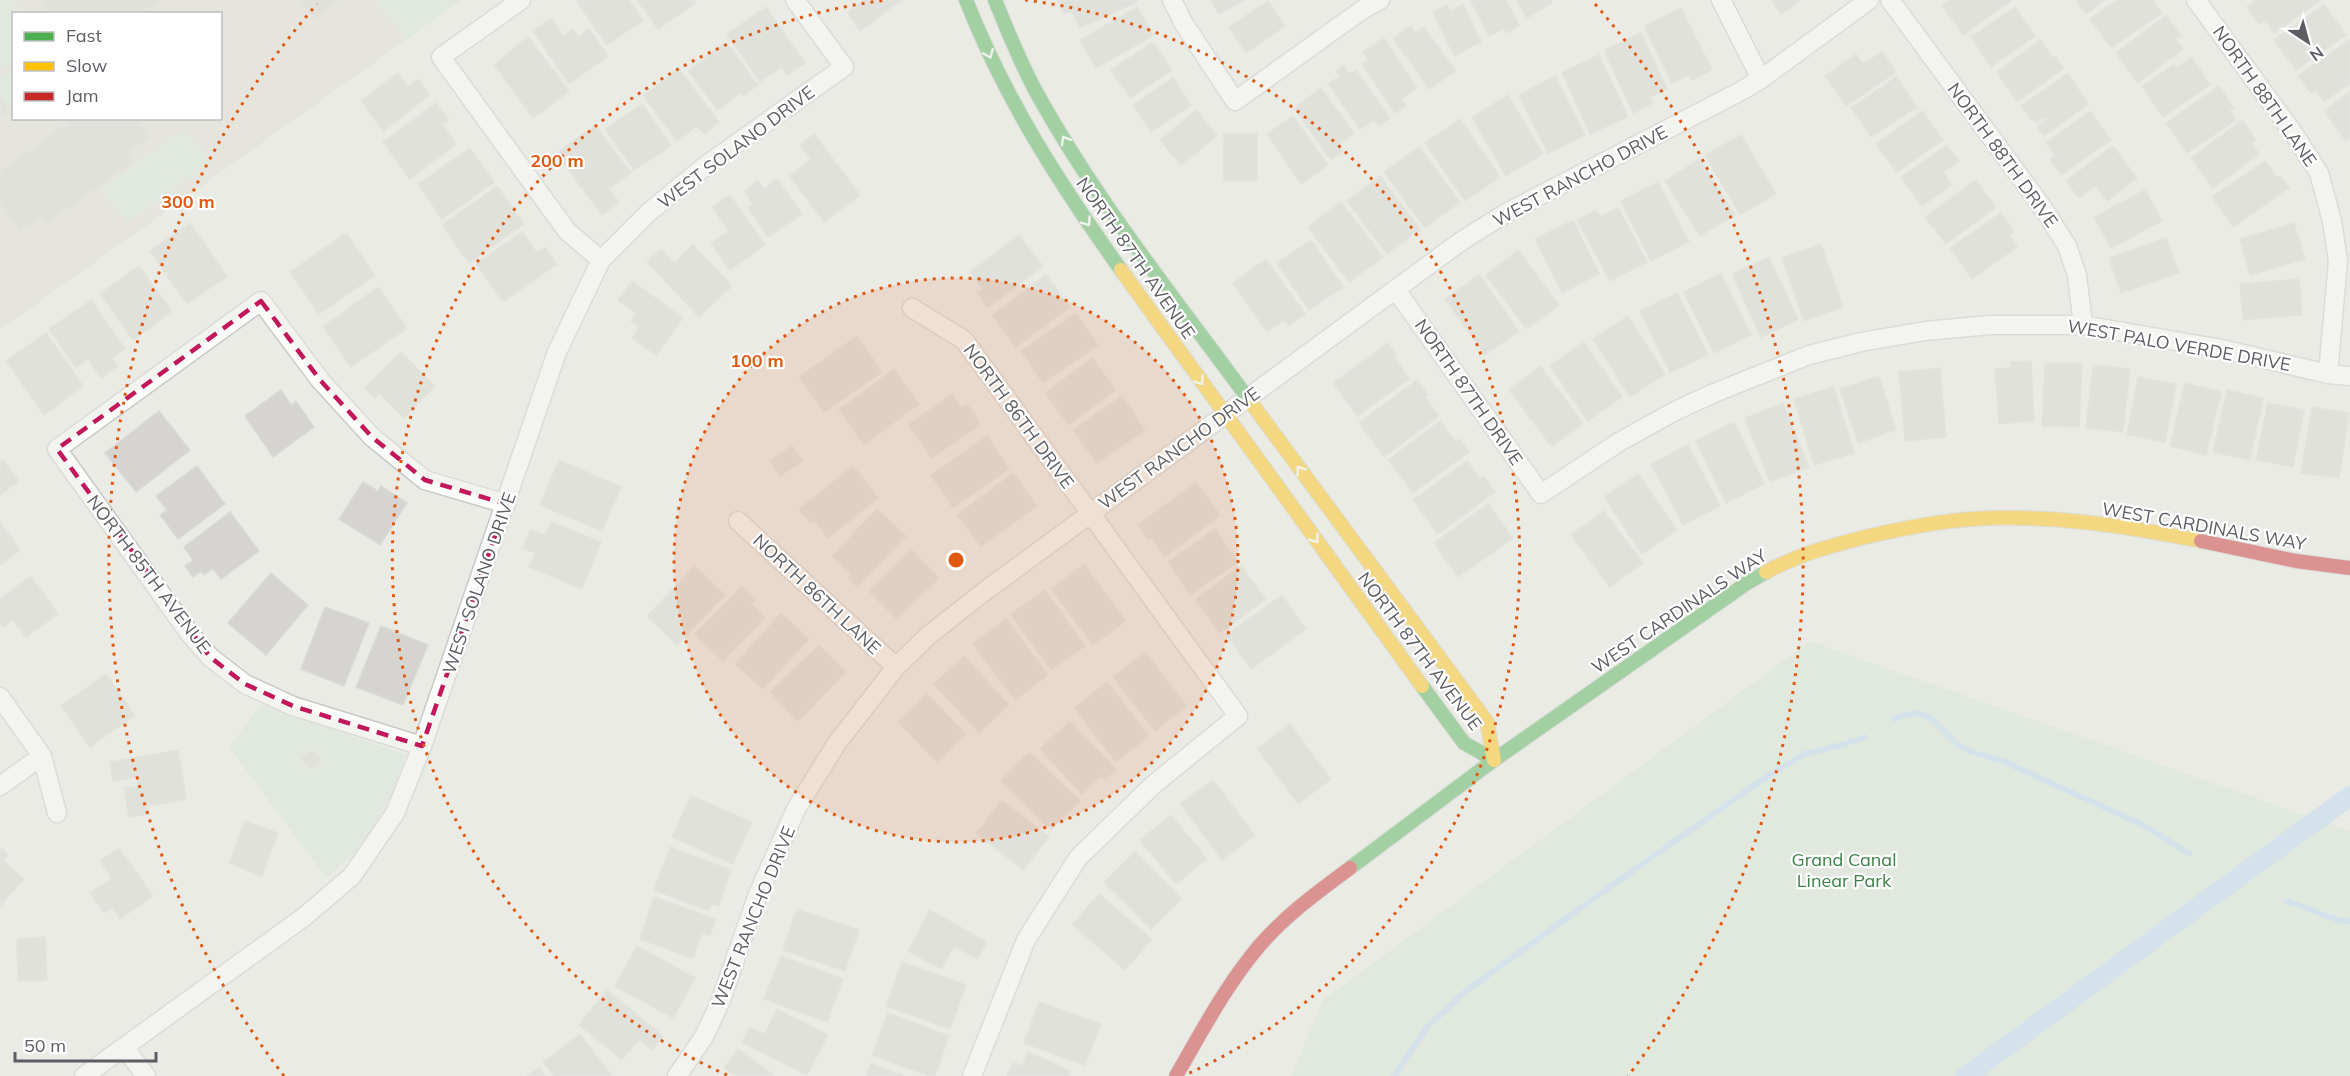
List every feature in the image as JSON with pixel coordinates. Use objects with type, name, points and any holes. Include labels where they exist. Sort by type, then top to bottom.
[{"type":"street","points":[[521,0],[441,57],[567,231],[601,260]]},
{"type":"street","name":"WEST SOLANO DRIVE","points":[[84,1076],[304,917],[352,876],[392,819],[422,746],[557,352],[601,260],[648,213],[705,166],[844,67],[795,0]]},
{"type":"street","name":"NORTH 87TH AVENUE","points":[[966,0],[993,64],[1016,110],[1046,161],[1083,216],[1464,743],[1494,760]]},
{"type":"street","name":"NORTH 87TH AVENUE","points":[[995,0],[1033,84],[1066,143],[1131,238],[1247,398],[1487,722],[1494,760]]},
{"type":"street","points":[[1172,0],[1184,24],[1235,101],[1355,15],[1380,0]]},
{"type":"street","points":[[1720,0],[1761,79]]},
{"type":"street","name":"WEST RANCHO DRIVE","points":[[677,1076],[705,1035],[721,1000],[758,894],[796,809],[837,743],[896,667],[937,629],[1224,414],[1460,242],[1506,213],[1716,105],[1761,79],[1869,0]]},
{"type":"street","name":"NORTH 88TH DRIVE","points":[[1890,0],[2043,208],[2067,246],[2077,275],[2083,325]]},
{"type":"street","name":"NORTH 88TH LANE","points":[[2196,0],[2294,134],[2319,174],[2332,220],[2338,261],[2328,374]]},
{"type":"street","name":"NORTH 87TH DRIVE","points":[[1396,290],[1541,494]]},
{"type":"street","name":"NORTH 85TH AVENUE","points":[[422,746],[293,706],[245,684],[210,657],[190,634],[57,449],[261,301],[320,380],[372,436],[425,480],[506,504]]},
{"type":"street","name":"NORTH 86TH DRIVE","points":[[912,308],[964,340],[1238,716],[1153,785],[1078,858],[1026,940],[972,1076]]},
{"type":"street","name":"WEST PALO VERDE DRIVE","points":[[1541,494],[1619,442],[1675,411],[1809,355],[1861,342],[1925,331],[1990,325],[2083,325],[2222,350],[2328,374],[2350,376]]},
{"type":"street","name":"WEST CARDINALS WAY","points":[[1176,1076],[1222,996],[1262,944],[1306,901],[1494,760],[1747,583],[1791,558],[1900,529],[1973,519],[2049,519],[2157,532],[2295,561],[2350,568]]},
{"type":"street","name":"NORTH 86TH LANE","points":[[738,521],[896,667]]},
{"type":"street","points":[[0,697],[42,756],[57,813]]},
{"type":"street","points":[[0,786],[42,756]]},
{"type":"street","points":[[124,1047],[146,1076]]},
{"type":"highlighted area","points":[[261,301],[320,380],[372,437],[425,480],[506,504],[422,746],[293,706],[245,684],[210,657],[57,449]]},
{"type":"shaded area","points":[[0,0],[377,0],[406,40],[0,330]]},
{"type":"green space","points":[[0,0],[13,0],[22,12],[12,12],[12,62],[0,70]]},
{"type":"green space","points":[[377,0],[462,0],[406,40]]},
{"type":"green space","points":[[12,71],[12,113],[0,96],[0,79]]},
{"type":"green space","points":[[185,129],[210,163],[182,183],[157,148]]},
{"type":"green space","points":[[157,149],[182,184],[127,223],[102,189]]},
{"type":"green space","name":"Grand Canal Linear Park","points":[[1810,641],[2350,831],[2350,1076],[1291,1076],[1323,1000]]},
{"type":"green space","points":[[261,704],[406,755],[392,793],[366,839],[326,878],[229,747]]},
{"type":"building","points":[[40,0],[161,0],[150,8],[153,12],[49,12]]},
{"type":"building","points":[[300,0],[340,0],[314,19]]},
{"type":"building","points":[[580,0],[629,0],[643,20],[607,45],[577,2]]},
{"type":"building","points":[[637,0],[694,0],[696,3],[658,29]]},
{"type":"building","points":[[864,0],[902,0],[860,31],[847,13]]},
{"type":"building","points":[[1136,0],[1137,2],[1080,28],[1071,10],[1064,14],[1058,1]]},
{"type":"building","points":[[1211,0],[1244,0],[1219,14]]},
{"type":"building","points":[[1470,0],[1506,0],[1519,26],[1506,33],[1503,29],[1489,36]]},
{"type":"building","points":[[1516,0],[1551,0],[1552,3],[1527,18]]},
{"type":"building","points":[[1771,0],[1801,0],[1781,14]]},
{"type":"building","points":[[1949,0],[2012,0],[1963,35],[1942,5]]},
{"type":"building","points":[[2076,0],[2105,0],[2086,14]]},
{"type":"building","points":[[2117,0],[2153,0],[2162,13],[2111,48],[2090,19]]},
{"type":"building","points":[[2256,0],[2320,1],[2274,33],[2265,21],[2259,24],[2247,7]]},
{"type":"building","points":[[1268,1],[1285,26],[1246,53],[1229,27]]},
{"type":"building","points":[[1463,4],[1481,42],[1454,56],[1433,12],[1447,5],[1450,11]]},
{"type":"building","points":[[2324,4],[2346,35],[2296,70],[2274,40]]},
{"type":"building","points":[[766,7],[805,63],[787,75],[782,67],[760,82],[727,34]]},
{"type":"building","points":[[1137,7],[1154,35],[1096,68],[1080,40]]},
{"type":"building","points":[[2015,7],[2035,36],[1991,67],[1971,37]]},
{"type":"building","points":[[1681,8],[1712,70],[1692,80],[1689,74],[1672,83],[1644,26]]},
{"type":"building","points":[[2166,15],[2181,35],[2175,39],[2183,49],[2138,83],[2116,53]]},
{"type":"building","points":[[551,18],[564,36],[573,29],[578,37],[589,29],[608,56],[569,84],[533,31]]},
{"type":"building","points":[[1410,26],[1415,33],[1424,27],[1456,71],[1429,89],[1393,38]]},
{"type":"building","points":[[1641,33],[1667,89],[1650,97],[1653,103],[1633,113],[1604,50]]},
{"type":"building","points":[[528,37],[569,91],[533,118],[494,65]]},
{"type":"building","points":[[1384,38],[1417,88],[1401,99],[1406,106],[1395,113],[1362,64],[1368,60],[1363,52]]},
{"type":"building","points":[[2040,40],[2053,58],[2056,57],[2064,68],[2018,101],[2008,89],[2011,87],[2007,88],[1997,72]]},
{"type":"building","points":[[2349,40],[2350,83],[2324,102],[2316,90],[2311,93],[2298,76]]},
{"type":"building","points":[[726,42],[758,85],[743,96],[740,93],[718,110],[688,71]]},
{"type":"building","points":[[1153,42],[1172,70],[1130,98],[1111,70]]},
{"type":"building","points":[[1882,52],[1896,72],[1846,106],[1825,76],[1856,54],[1863,64]]},
{"type":"building","points":[[1599,55],[1628,117],[1590,134],[1562,72]]},
{"type":"building","points":[[2192,57],[2210,85],[2163,117],[2142,86],[2174,64],[2176,68]]},
{"type":"building","points":[[1344,65],[1350,74],[1356,70],[1390,118],[1379,126],[1374,120],[1360,129],[1328,84],[1340,76],[1336,71]]},
{"type":"building","points":[[679,69],[719,122],[704,134],[697,126],[677,141],[643,96]]},
{"type":"building","points":[[398,73],[408,86],[418,79],[430,95],[383,131],[361,101]]},
{"type":"building","points":[[2068,73],[2088,104],[2044,136],[2037,127],[2048,119],[2046,117],[2036,123],[2021,106]]},
{"type":"building","points":[[1555,76],[1585,135],[1548,154],[1519,95]]},
{"type":"building","points":[[1896,77],[1917,107],[1871,137],[1851,108]]},
{"type":"building","points":[[1173,78],[1191,105],[1151,132],[1133,105]]},
{"type":"building","points":[[2219,86],[2234,108],[2229,111],[2236,120],[2187,153],[2166,123]]},
{"type":"building","points":[[1321,88],[1354,133],[1338,145],[1343,151],[1331,160],[1294,108]]},
{"type":"building","points":[[2350,92],[2350,139],[2346,141],[2324,111]]},
{"type":"building","points":[[1508,95],[1543,154],[1506,176],[1472,117]]},
{"type":"building","points":[[0,98],[9,110],[0,116]]},
{"type":"building","points":[[436,103],[449,120],[442,124],[456,144],[410,179],[383,142]]},
{"type":"building","points":[[642,104],[671,146],[634,170],[605,129]]},
{"type":"building","points":[[1196,110],[1217,136],[1181,165],[1160,140]]},
{"type":"building","points":[[1922,111],[1943,140],[1897,172],[1876,144]]},
{"type":"building","points":[[2090,111],[2111,140],[2061,175],[2050,159],[2055,155],[2046,143]]},
{"type":"building","points":[[1293,116],[1328,165],[1301,184],[1267,134]]},
{"type":"building","points":[[1460,119],[1500,177],[1465,201],[1425,143]]},
{"type":"building","points":[[71,120],[136,120],[149,138],[127,154],[133,162],[46,224],[40,216],[20,231],[0,203],[0,172]]},
{"type":"building","points":[[2242,120],[2256,140],[2251,143],[2259,154],[2213,188],[2191,158]]},
{"type":"building","points":[[595,125],[631,173],[609,189],[619,202],[602,215],[556,154]]},
{"type":"building","points":[[814,134],[860,195],[824,222],[789,176],[811,160],[800,145]]},
{"type":"building","points":[[1224,134],[1257,134],[1257,180],[1224,181]]},
{"type":"building","points":[[1741,135],[1776,194],[1740,215],[1705,155]]},
{"type":"building","points":[[1947,145],[1959,161],[1943,172],[1952,185],[1922,206],[1901,177]]},
{"type":"building","points":[[2113,146],[2137,178],[2107,201],[2095,186],[2079,198],[2066,181]]},
{"type":"building","points":[[1419,147],[1460,202],[1425,228],[1384,172]]},
{"type":"building","points":[[470,148],[494,182],[442,219],[418,184]]},
{"type":"building","points":[[1699,159],[1735,215],[1700,236],[1665,181]]},
{"type":"building","points":[[2265,161],[2277,178],[2280,176],[2289,188],[2233,227],[2212,197]]},
{"type":"building","points":[[1380,176],[1420,229],[1387,254],[1347,201]]},
{"type":"building","points":[[777,179],[802,214],[768,237],[748,208],[753,204],[744,191],[758,181],[764,189]]},
{"type":"building","points":[[1976,180],[1996,207],[1946,244],[1925,217]]},
{"type":"building","points":[[1658,182],[1689,242],[1651,261],[1621,201]]},
{"type":"building","points":[[497,186],[524,224],[469,263],[442,225]]},
{"type":"building","points":[[2145,190],[2162,221],[2111,248],[2094,217]]},
{"type":"building","points":[[730,195],[765,245],[730,270],[711,243],[729,231],[712,207]]},
{"type":"building","points":[[1341,202],[1383,257],[1349,282],[1308,227]]},
{"type":"building","points":[[1618,208],[1647,262],[1610,281],[1577,220],[1596,210],[1601,217]]},
{"type":"building","points":[[2001,213],[2014,231],[2009,235],[2017,247],[1972,279],[1950,248]]},
{"type":"building","points":[[1573,220],[1599,274],[1562,293],[1535,239]]},
{"type":"building","points":[[190,223],[227,276],[187,304],[150,251]]},
{"type":"building","points":[[2294,223],[2305,259],[2250,275],[2240,239]]},
{"type":"building","points":[[522,232],[537,253],[545,247],[557,264],[503,302],[476,264]]},
{"type":"building","points":[[346,233],[375,275],[319,314],[290,272]]},
{"type":"building","points":[[1019,235],[1043,266],[988,308],[977,293],[983,289],[970,272]]},
{"type":"building","points":[[2166,238],[2179,273],[2121,293],[2109,258]]},
{"type":"building","points":[[1311,240],[1343,287],[1309,310],[1277,263]]},
{"type":"building","points":[[1821,244],[1843,307],[1804,321],[1782,258]]},
{"type":"building","points":[[693,245],[732,286],[699,317],[647,262],[661,249],[674,263]]},
{"type":"building","points":[[1518,250],[1559,305],[1527,329],[1486,275]]},
{"type":"building","points":[[1769,257],[1798,320],[1761,337],[1732,274]]},
{"type":"building","points":[[1266,259],[1305,314],[1289,326],[1284,320],[1267,332],[1233,283]]},
{"type":"building","points":[[139,266],[172,311],[133,340],[100,294]]},
{"type":"building","points":[[1721,273],[1751,335],[1714,353],[1684,292]]},
{"type":"building","points":[[1046,275],[1070,307],[1016,347],[992,315]]},
{"type":"building","points":[[1479,275],[1519,331],[1485,355],[1445,299]]},
{"type":"building","points":[[2299,279],[2302,315],[2243,320],[2240,284]]},
{"type":"building","points":[[632,281],[683,318],[656,355],[632,338],[639,327],[631,321],[636,313],[618,300]]},
{"type":"building","points":[[378,287],[407,328],[351,367],[323,327]]},
{"type":"building","points":[[1677,293],[1708,355],[1670,373],[1640,311]]},
{"type":"building","points":[[91,300],[125,349],[112,358],[118,366],[101,378],[88,359],[76,368],[49,329]]},
{"type":"building","points":[[1076,313],[1098,345],[1043,383],[1021,351]]},
{"type":"building","points":[[1628,316],[1665,374],[1630,397],[1593,339]]},
{"type":"building","points":[[46,333],[83,386],[44,415],[6,361]]},
{"type":"building","points":[[857,336],[882,372],[824,412],[799,377]]},
{"type":"building","points":[[1584,342],[1622,397],[1588,421],[1550,366]]},
{"type":"building","points":[[1388,343],[1409,379],[1357,416],[1333,383]]},
{"type":"building","points":[[401,352],[435,386],[404,418],[379,393],[375,398],[365,388]]},
{"type":"building","points":[[1092,358],[1116,390],[1069,425],[1045,393]]},
{"type":"building","points":[[2031,361],[2034,421],[1999,424],[1995,369],[2011,368],[2011,362]]},
{"type":"building","points":[[2045,363],[2082,364],[2079,427],[2042,426]]},
{"type":"building","points":[[2093,365],[2130,369],[2123,432],[2086,428]]},
{"type":"building","points":[[1540,366],[1583,423],[1552,447],[1509,390]]},
{"type":"building","points":[[1940,368],[1946,437],[1905,441],[1899,372]]},
{"type":"building","points":[[894,369],[919,404],[864,445],[839,410]]},
{"type":"building","points":[[1879,376],[1896,430],[1858,443],[1840,389]]},
{"type":"building","points":[[2138,377],[2176,384],[2165,442],[2127,435]]},
{"type":"building","points":[[1417,380],[1428,395],[1425,397],[1439,416],[1384,457],[1359,423]]},
{"type":"building","points":[[2185,383],[2221,392],[2206,455],[2170,446]]},
{"type":"building","points":[[1834,387],[1854,453],[1814,465],[1794,399]]},
{"type":"building","points":[[281,390],[291,405],[296,401],[314,427],[273,457],[245,416]]},
{"type":"building","points":[[2227,390],[2263,398],[2250,460],[2213,452]]},
{"type":"building","points":[[952,394],[961,407],[967,404],[981,424],[932,458],[908,425]]},
{"type":"building","points":[[1122,396],[1145,430],[1097,463],[1073,430]]},
{"type":"building","points":[[1783,403],[1809,467],[1770,482],[1745,418]]},
{"type":"building","points":[[2268,403],[2304,410],[2293,467],[2256,460]]},
{"type":"building","points":[[2312,407],[2349,413],[2339,478],[2301,473]]},
{"type":"building","points":[[159,411],[190,450],[136,492],[105,453]]},
{"type":"building","points":[[1440,421],[1456,442],[1460,439],[1469,452],[1413,493],[1388,460]]},
{"type":"building","points":[[1734,422],[1764,484],[1726,503],[1696,441]]},
{"type":"building","points":[[987,436],[1009,469],[953,508],[931,475]]},
{"type":"building","points":[[1688,445],[1720,506],[1683,525],[1651,464]]},
{"type":"building","points":[[792,446],[803,461],[780,476],[770,461]]},
{"type":"building","points":[[3,460],[19,481],[0,495],[0,463]]},
{"type":"building","points":[[559,460],[621,487],[602,531],[540,505]]},
{"type":"building","points":[[1467,461],[1480,479],[1484,476],[1495,492],[1438,534],[1413,500]]},
{"type":"building","points":[[197,466],[225,504],[178,539],[160,515],[167,510],[156,496]]},
{"type":"building","points":[[853,466],[878,498],[828,538],[814,520],[811,523],[799,509]]},
{"type":"building","points":[[1013,473],[1037,506],[981,547],[957,515]]},
{"type":"building","points":[[1638,474],[1677,530],[1642,554],[1604,497]]},
{"type":"building","points":[[363,482],[378,491],[381,486],[407,503],[380,545],[339,519]]},
{"type":"building","points":[[1196,482],[1220,515],[1165,557],[1151,537],[1148,539],[1138,525]]},
{"type":"building","points":[[1488,504],[1513,538],[1458,577],[1434,543]]},
{"type":"building","points":[[877,509],[906,536],[857,587],[848,578],[851,574],[832,556]]},
{"type":"building","points":[[1604,511],[1643,563],[1610,587],[1571,535]]},
{"type":"building","points":[[230,512],[259,551],[221,579],[213,569],[204,575],[201,571],[193,577],[185,566],[193,560],[184,547]]},
{"type":"building","points":[[0,522],[20,550],[0,565]]},
{"type":"building","points":[[551,522],[601,542],[582,589],[529,567],[535,553],[523,548],[530,530],[545,535]]},
{"type":"building","points":[[1215,529],[1238,562],[1190,595],[1168,562]]},
{"type":"building","points":[[911,549],[939,578],[897,619],[869,591]]},
{"type":"building","points":[[1084,564],[1126,621],[1093,645],[1051,589]]},
{"type":"building","points":[[695,566],[725,595],[677,645],[647,616]]},
{"type":"building","points":[[1241,566],[1266,599],[1220,633],[1195,600]]},
{"type":"building","points":[[271,573],[308,605],[266,655],[228,623]]},
{"type":"building","points":[[31,576],[58,614],[26,637],[13,620],[3,627],[0,623],[0,599]]},
{"type":"building","points":[[742,586],[756,600],[751,604],[765,618],[723,661],[695,634]]},
{"type":"building","points":[[1045,590],[1085,646],[1051,670],[1011,614]]},
{"type":"building","points":[[1282,595],[1306,629],[1251,669],[1226,635]]},
{"type":"building","points":[[325,607],[369,623],[344,686],[301,669]]},
{"type":"building","points":[[781,613],[809,639],[763,689],[735,664]]},
{"type":"building","points":[[1006,619],[1048,675],[1015,700],[973,644]]},
{"type":"building","points":[[381,626],[428,645],[403,705],[356,687]]},
{"type":"building","points":[[819,645],[846,672],[798,721],[770,692]]},
{"type":"building","points":[[1145,652],[1187,706],[1155,731],[1113,677]]},
{"type":"building","points":[[964,656],[1009,705],[979,733],[934,684]]},
{"type":"building","points":[[106,674],[135,715],[90,747],[61,706]]},
{"type":"building","points":[[1107,682],[1149,736],[1116,762],[1074,708]]},
{"type":"building","points":[[927,694],[966,734],[937,762],[898,722]]},
{"type":"building","points":[[1070,721],[1116,769],[1105,780],[1101,776],[1082,794],[1040,749]]},
{"type":"building","points":[[1290,724],[1331,779],[1298,804],[1257,749]]},
{"type":"building","points":[[313,749],[322,761],[310,770],[301,758]]},
{"type":"building","points":[[178,750],[186,799],[148,806],[150,814],[129,817],[124,788],[138,786],[137,777],[113,781],[110,762]]},
{"type":"building","points":[[1029,752],[1080,801],[1051,830],[1001,781]]},
{"type":"building","points":[[1213,780],[1255,835],[1222,860],[1180,804]]},
{"type":"building","points":[[691,796],[752,822],[733,864],[672,837]]},
{"type":"building","points":[[1002,800],[1049,837],[1023,870],[976,833]]},
{"type":"building","points":[[1171,815],[1207,859],[1176,884],[1140,840]]},
{"type":"building","points":[[245,821],[278,833],[262,876],[229,863]]},
{"type":"building","points":[[0,847],[8,854],[3,860],[24,879],[0,906]]},
{"type":"building","points":[[670,847],[731,870],[719,906],[712,903],[709,911],[654,890]]},
{"type":"building","points":[[119,848],[153,896],[120,919],[112,908],[104,913],[90,893],[112,878],[100,861]]},
{"type":"building","points":[[1135,852],[1182,899],[1151,929],[1104,882]]},
{"type":"building","points":[[1099,894],[1152,939],[1125,970],[1072,925]]},
{"type":"building","points":[[654,897],[716,919],[710,936],[702,933],[693,958],[640,939]]},
{"type":"building","points":[[797,909],[859,930],[845,971],[783,950]]},
{"type":"building","points":[[930,910],[987,942],[977,959],[954,946],[941,969],[908,951]]},
{"type":"building","points":[[45,937],[47,980],[18,981],[17,939]]},
{"type":"building","points":[[637,946],[695,978],[673,1018],[615,986]]},
{"type":"building","points":[[781,956],[843,979],[827,1022],[764,999]]},
{"type":"building","points":[[902,962],[966,985],[950,1029],[886,1006]]},
{"type":"building","points":[[607,990],[663,1036],[652,1050],[639,1039],[622,1060],[579,1025]]},
{"type":"building","points":[[1039,1002],[1101,1024],[1085,1065],[1024,1043]]},
{"type":"building","points":[[777,1009],[828,1035],[807,1075],[742,1042],[750,1027],[765,1034]]},
{"type":"building","points":[[888,1013],[949,1036],[935,1076],[929,1076],[872,1055]]},
{"type":"building","points":[[580,1034],[612,1076],[554,1076],[543,1062]]},
{"type":"building","points":[[738,1049],[775,1076],[736,1076],[724,1068]]},
{"type":"building","points":[[1028,1052],[1070,1071],[1068,1076],[1007,1076],[1013,1063],[1022,1066]]},
{"type":"building","points":[[871,1063],[903,1076],[866,1076]]},
{"type":"building","points":[[539,1068],[545,1076],[527,1076]]},
{"type":"waterway","points":[[1894,719],[1913,713],[1930,717],[1958,745],[1969,751],[2005,762],[2141,824],[2190,854]]},
{"type":"waterway","points":[[1394,1076],[1427,1027],[1466,991],[1614,884],[1759,782],[1804,754],[1865,737]]},
{"type":"waterway","points":[[1966,1076],[2350,796]]},
{"type":"waterway","points":[[2287,901],[2341,921],[2350,921]]},
{"type":"traffic: fast","points":[[966,0],[998,72],[1035,140],[1121,270]]},
{"type":"traffic: fast","points":[[995,0],[1034,88],[1083,170],[1252,404]]},
{"type":"traffic: fast","points":[[1350,868],[1494,760],[1766,572]]},
{"type":"traffic: fast","points":[[1422,686],[1464,743],[1494,760]]},
{"type":"traffic: slow","points":[[1121,270],[1422,686]]},
{"type":"traffic: slow","points":[[1252,404],[1487,722],[1494,760]]},
{"type":"traffic: slow","points":[[1766,572],[1802,556],[1865,537],[1932,523],[1973,519],[2030,518],[2088,522],[2201,541]]},
{"type":"traffic: jam","points":[[2201,541],[2296,561],[2350,568]]},
{"type":"traffic: jam","points":[[1176,1076],[1225,992],[1260,945],[1292,914],[1350,868]]}]
